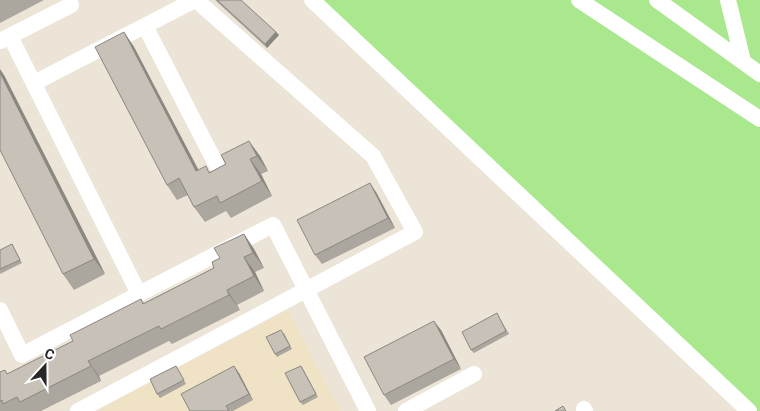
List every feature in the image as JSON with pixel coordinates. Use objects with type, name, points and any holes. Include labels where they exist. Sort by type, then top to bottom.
[{"type":"street","points":[[34,83],[195,0],[373,156],[415,232],[78,411]]},
{"type":"street","points":[[312,0],[749,411]]},
{"type":"street","points":[[579,0],[760,119]]},
{"type":"street","points":[[657,0],[760,74]]},
{"type":"street","points":[[728,0],[743,61]]},
{"type":"street","points":[[71,5],[5,38],[34,83],[140,294]]},
{"type":"street","points":[[146,26],[216,164]]},
{"type":"street","points":[[0,310],[22,355],[272,226],[368,411]]},
{"type":"street","points":[[406,411],[474,374]]},
{"type":"shaded area","points":[[288,310],[341,411],[96,411]]},
{"type":"green space","points":[[320,0],[760,0],[760,411],[756,411]]},
{"type":"building","points":[[217,0],[241,0],[276,32],[265,44]]},
{"type":"building","points":[[124,32],[196,171],[206,166],[209,173],[226,164],[221,155],[249,141],[257,156],[250,159],[262,181],[220,203],[217,196],[194,207],[179,178],[167,185],[95,47]]},
{"type":"building","points":[[0,73],[94,259],[63,274],[0,150]]},
{"type":"building","points":[[370,183],[388,218],[315,255],[297,220]]},
{"type":"building","points":[[244,234],[253,253],[244,257],[254,276],[227,290],[229,295],[161,329],[159,326],[88,361],[91,366],[20,402],[17,397],[3,404],[2,400],[0,401],[0,372],[5,370],[7,374],[73,341],[70,335],[141,299],[143,304],[214,268],[212,262],[220,258],[214,248]]},
{"type":"building","points":[[12,244],[20,260],[0,269],[0,250]]},
{"type":"building","points":[[497,313],[506,331],[471,350],[462,332]]},
{"type":"building","points":[[434,321],[454,359],[384,395],[364,357]]},
{"type":"building","points":[[281,330],[290,346],[275,354],[266,337]]},
{"type":"building","points":[[176,366],[184,380],[157,394],[150,379]]},
{"type":"building","points":[[234,366],[249,394],[226,406],[229,411],[190,411],[181,394]]},
{"type":"building","points":[[301,366],[316,394],[300,402],[285,373]]},
{"type":"building","points":[[563,406],[566,411],[555,411]]}]
